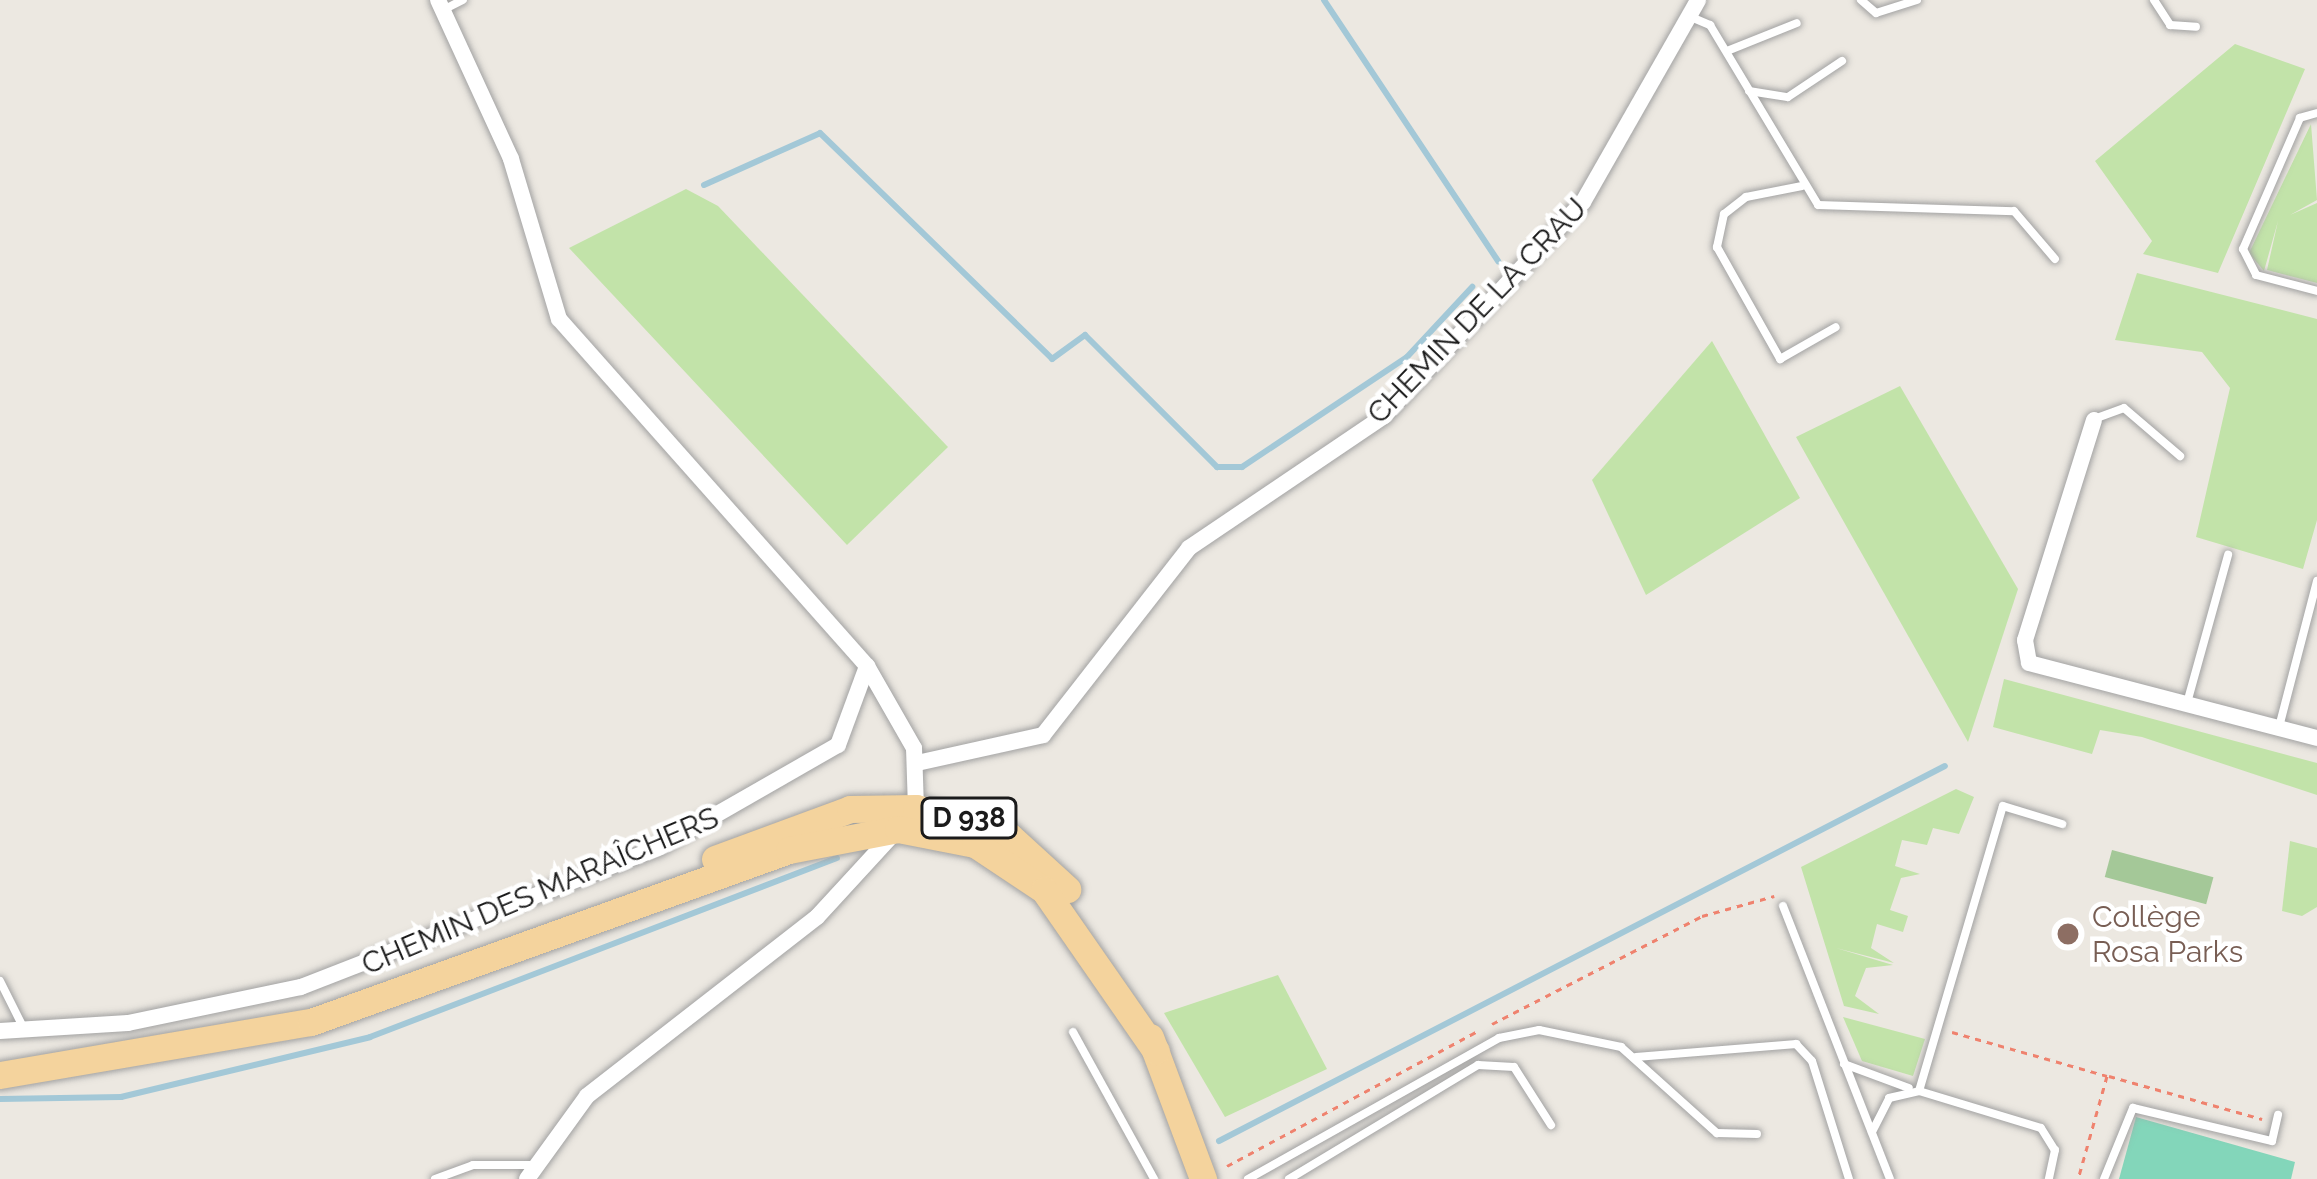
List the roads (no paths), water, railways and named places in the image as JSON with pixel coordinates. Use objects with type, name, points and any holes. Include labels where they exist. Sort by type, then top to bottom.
[{"type":"main road","name":"D 938","points":[[496,960],[785,830],[850,809],[1009,836],[1060,880],[1156,1051],[1203,1179]]},
{"type":"main road","name":"D 938","points":[[0,1076],[242,1040],[496,960],[748,865],[907,819],[948,836],[1044,890],[1156,1051]]},
{"type":"street","points":[[441,5],[511,159],[559,319],[867,666],[917,763],[907,819],[817,917],[587,1096],[532,1172]]},
{"type":"street","name":"CHEMIN DE LA CRAU","points":[[917,763],[1043,735],[1189,548],[1384,416],[1583,202],[1694,8]]},
{"type":"street","points":[[2094,420],[2022,653],[2317,739]]},
{"type":"street","name":"CHEMIN DES MARAÎCHERS","points":[[0,1031],[203,1012],[301,987],[658,848],[838,745],[867,666]]},
{"type":"lane","points":[[441,5],[463,0]]},
{"type":"lane","points":[[1861,0],[1876,13],[1917,0]]},
{"type":"lane","points":[[2154,0],[2170,26],[2196,27]]},
{"type":"lane","points":[[1694,8],[1727,51],[1802,186],[1839,211],[2014,211],[2055,259]]},
{"type":"lane","points":[[1727,51],[1796,23]]},
{"type":"lane","points":[[1749,91],[1788,97],[1842,61]]},
{"type":"lane","points":[[2317,113],[2300,118],[2242,249],[2256,275],[2317,291]]},
{"type":"lane","points":[[1802,186],[1746,197],[1724,214],[1718,247],[1780,359],[1835,327]]},
{"type":"lane","points":[[2094,420],[2124,408],[2180,456]]},
{"type":"lane","points":[[2186,704],[2228,554]]},
{"type":"lane","points":[[2278,729],[2317,581]]},
{"type":"lane","points":[[1872,1134],[1876,1112],[1914,1090],[2003,806],[2062,824]]},
{"type":"lane","points":[[1783,907],[1890,1179]]},
{"type":"lane","points":[[0,981],[25,1030]]},
{"type":"lane","points":[[1248,1179],[1499,1038],[1580,1031],[1635,1057],[1717,1133],[1757,1134]]},
{"type":"lane","points":[[1073,1032],[1154,1179]]},
{"type":"lane","points":[[1635,1057],[1796,1044],[1812,1061],[1849,1179]]},
{"type":"lane","points":[[1844,1064],[2041,1128],[2054,1150],[2049,1179]]},
{"type":"lane","points":[[1289,1179],[1478,1065],[1514,1066],[1551,1125]]},
{"type":"lane","points":[[2104,1179],[2133,1108],[2272,1141],[2275,1113]]},
{"type":"lane","points":[[435,1179],[473,1165],[532,1172]]},
{"type":"waterway","points":[[1324,0],[1498,261]]},
{"type":"waterway","points":[[704,185],[820,133],[1052,359],[1085,335],[1217,467],[1242,467],[1407,357],[1472,287]]},
{"type":"waterway","points":[[1219,1141],[1945,766]]},
{"type":"waterway","points":[[0,1099],[121,1097],[370,1037],[837,858]]},
{"type":"place","name":"Collège Rosa Parks","points":[[2068,934]]}]
